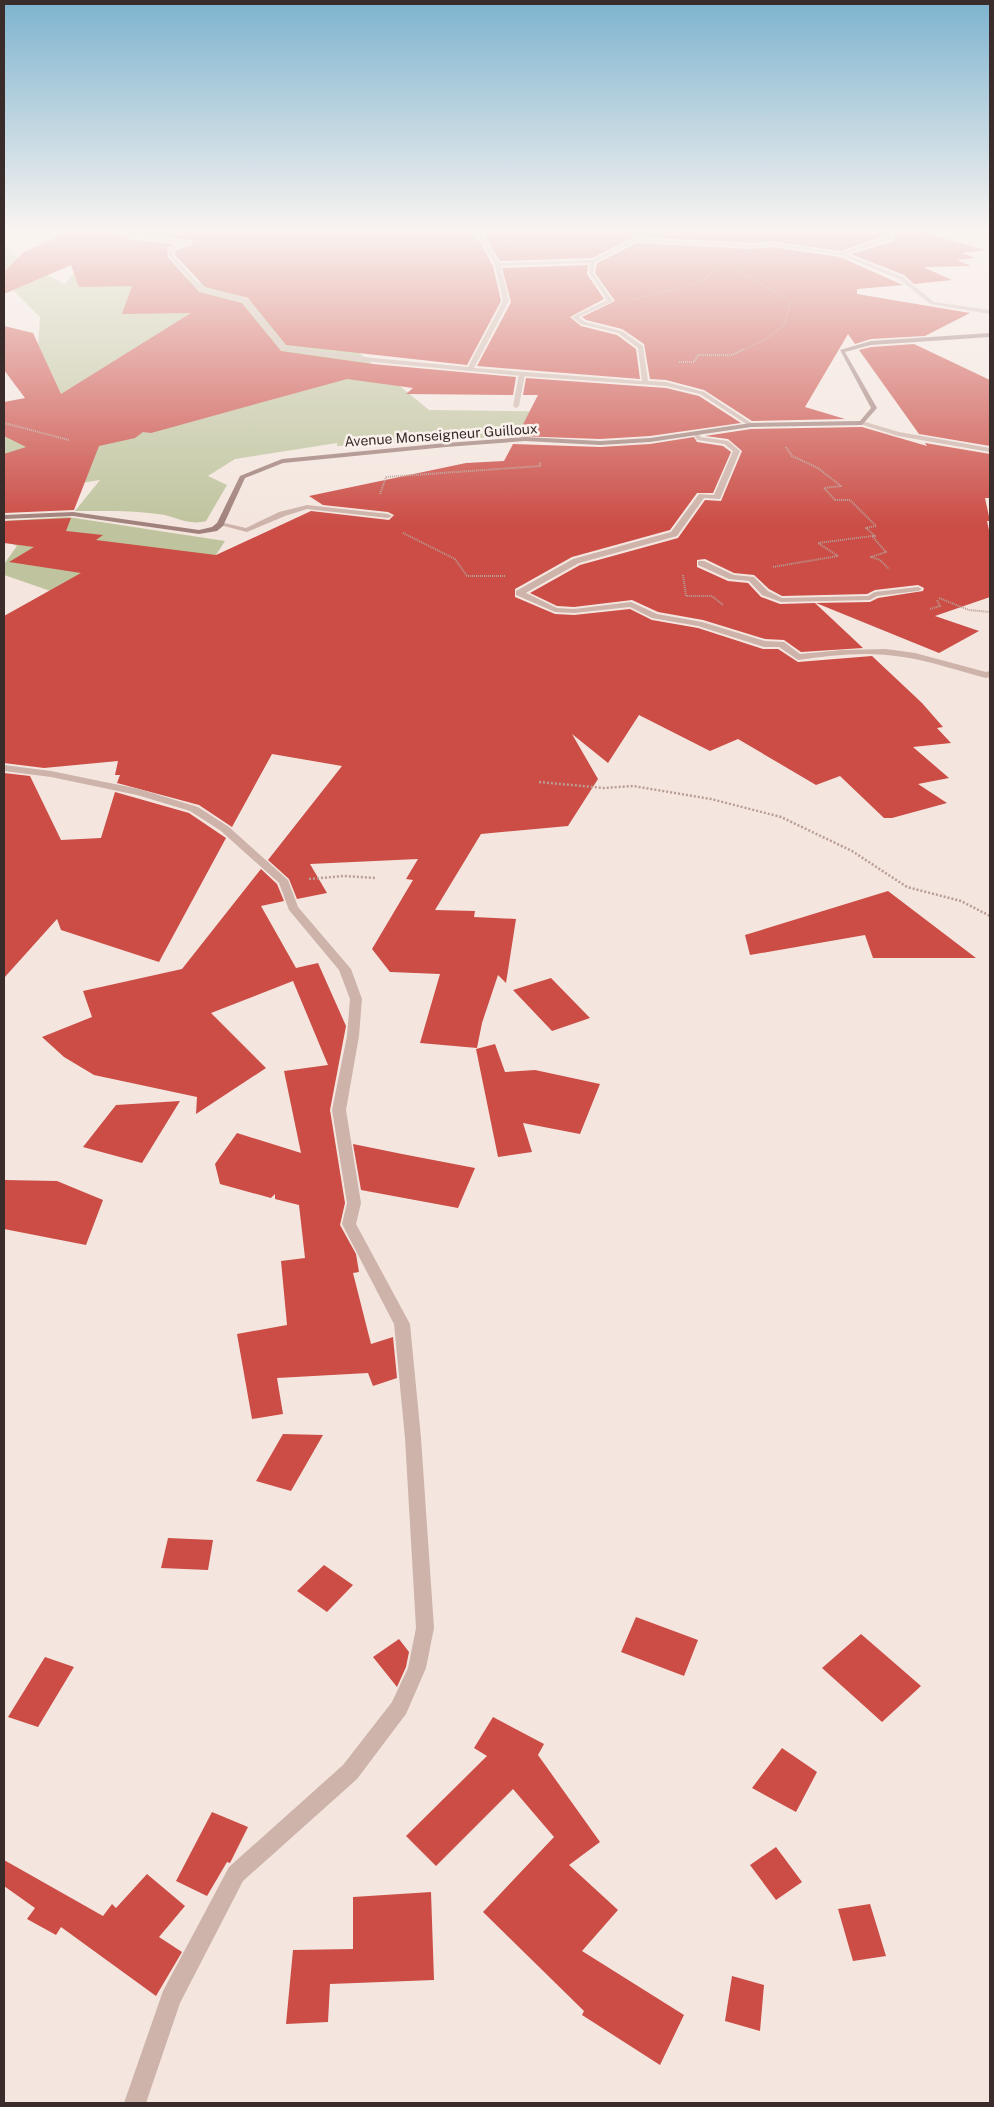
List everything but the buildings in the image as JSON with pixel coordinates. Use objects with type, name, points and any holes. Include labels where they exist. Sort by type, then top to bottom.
[{"type":"street","points":[[267,328],[283,348],[373,360],[522,374],[666,384],[702,393],[751,425]]},
{"type":"street","points":[[471,368],[492,328]]},
{"type":"street","points":[[605,328],[620,332],[640,347],[645,382]]},
{"type":"street","points":[[862,423],[874,408],[842,351],[871,343],[990,335]]},
{"type":"street","points":[[516,406],[522,374]]},
{"type":"street","points":[[862,423],[898,434],[990,450]]},
{"type":"street","name":"Avenue Monseigneur Guilloux","points":[[220,524],[242,477],[282,461],[525,439],[600,443],[650,440],[751,425],[862,423]]},
{"type":"street","points":[[695,433],[699,439],[726,442],[736,451],[717,497],[702,496],[674,534],[576,561],[519,593],[555,610],[574,611],[630,604],[654,616],[699,624],[764,644],[781,644],[798,657],[836,652],[880,652],[914,656],[986,675],[990,674]]},
{"type":"street","points":[[4,517],[73,514],[200,532],[214,529],[220,524],[247,530],[282,514],[308,507],[388,516]]},
{"type":"street","points":[[701,563],[732,577],[751,579],[765,593],[781,600],[845,597],[870,598],[875,594],[918,589]]},
{"type":"street","points":[[4,768],[51,774],[139,792],[194,809],[225,829],[264,862],[284,882],[293,908],[311,932],[345,969],[356,999],[352,1036],[339,1110],[354,1203],[349,1224],[402,1324],[413,1438],[425,1628],[417,1668],[399,1708],[350,1772],[236,1874],[171,1999],[135,2103]]},
{"type":"path","points":[[643,363],[694,362],[698,355],[732,355],[766,338],[779,328]]},
{"type":"path","points":[[4,423],[70,440]]},
{"type":"path","points":[[540,582],[484,575],[467,576],[461,563],[441,550],[414,542],[396,528],[388,516],[380,495],[386,477],[540,466],[539,455],[541,452],[564,453],[564,441]]},
{"type":"path","points":[[733,448],[786,447],[792,456],[812,462],[816,468],[830,475],[841,486],[824,488],[835,500],[850,500],[876,526],[866,528],[875,536],[872,536]]},
{"type":"path","points":[[732,577],[753,569],[838,556],[818,543],[872,536]]},
{"type":"path","points":[[872,536],[886,552],[871,557],[880,560],[910,586],[969,610],[990,612]]},
{"type":"path","points":[[539,782],[604,788],[633,786],[711,799],[780,817],[852,851],[907,887],[961,901],[990,916]]},
{"type":"path","points":[[284,882],[344,876],[375,878]]},
{"type":"green space","points":[[39,328],[329,328],[429,410],[582,412],[569,433],[337,446],[337,443],[235,459],[208,476],[227,485],[206,521],[199,522],[187,522],[164,515],[148,513],[75,511],[100,480],[4,495],[4,423],[32,437]]},
{"type":"green space","points":[[68,517],[225,541],[167,631],[4,575],[4,564],[17,546],[4,540],[4,521]]}]
